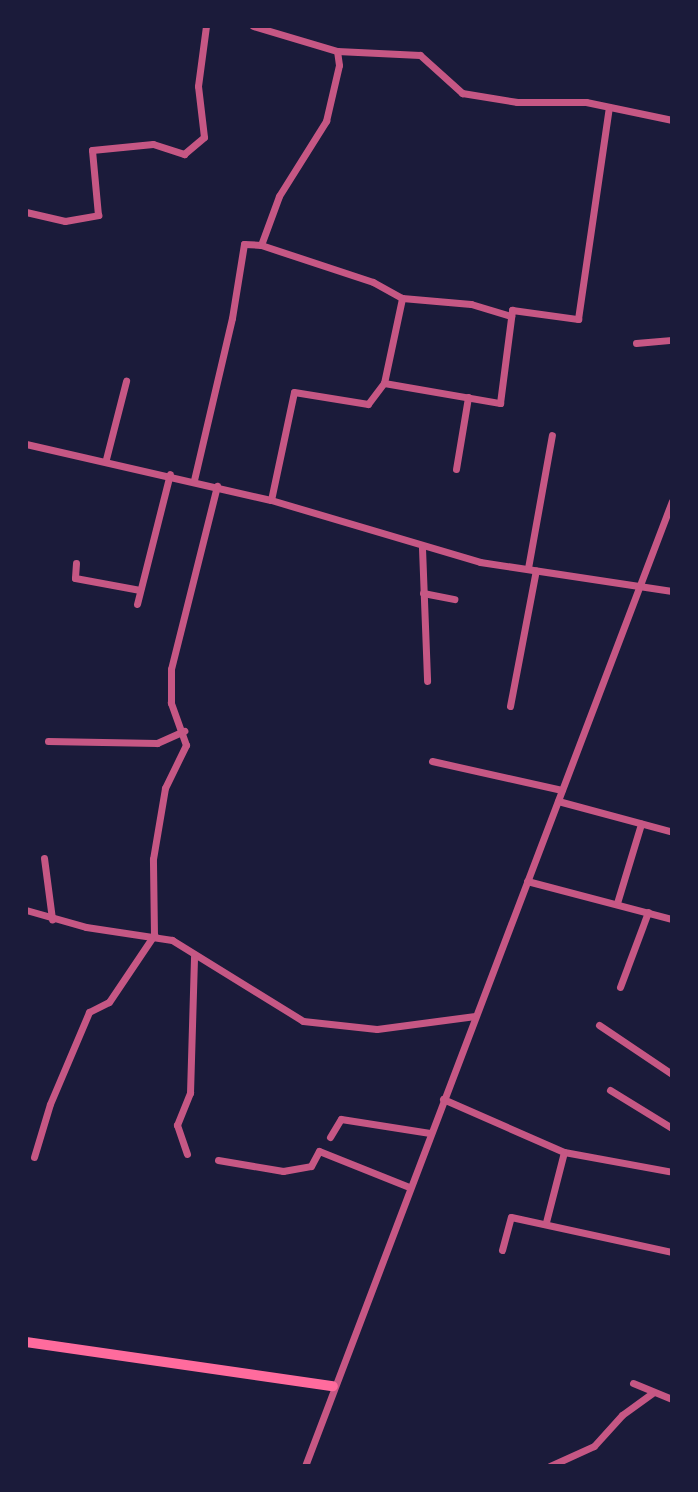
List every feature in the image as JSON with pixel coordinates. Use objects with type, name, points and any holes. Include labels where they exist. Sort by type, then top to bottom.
[{"type":"main road","points":[[26,1342],[333,1386]]},
{"type":"street","points":[[26,212],[65,221],[98,215],[92,150],[153,144],[184,154],[204,137],[198,86],[206,26]]},
{"type":"street","points":[[253,26],[270,28],[337,51],[420,55],[462,93],[609,107],[672,120]]},
{"type":"street","points":[[261,245],[279,196],[326,121],[339,65],[337,51]]},
{"type":"street","points":[[384,383],[500,403],[512,310],[578,319],[609,107]]},
{"type":"street","points":[[194,480],[232,318],[244,244],[261,245],[373,282],[402,298],[471,304],[511,316]]},
{"type":"street","points":[[271,500],[294,392],[368,404],[384,383],[402,298]]},
{"type":"street","points":[[636,343],[672,340]]},
{"type":"street","points":[[106,459],[126,381]]},
{"type":"street","points":[[456,469],[468,397]]},
{"type":"street","points":[[510,706],[552,435]]},
{"type":"street","points":[[26,444],[106,459],[271,500],[422,548],[672,591]]},
{"type":"street","points":[[137,604],[170,474]]},
{"type":"street","points":[[34,1157],[50,1104],[89,1012],[109,1002],[154,935],[153,859],[165,788],[186,745],[184,731],[171,703],[171,669],[217,486]]},
{"type":"street","points":[[305,1466],[672,501]]},
{"type":"street","points":[[422,548],[427,681]]},
{"type":"street","points":[[76,563],[75,578],[140,590]]},
{"type":"street","points":[[423,593],[454,599]]},
{"type":"street","points":[[48,741],[157,743],[184,731]]},
{"type":"street","points":[[432,761],[562,790]]},
{"type":"street","points":[[558,801],[669,831]]},
{"type":"street","points":[[617,903],[641,824]]},
{"type":"street","points":[[44,858],[52,919]]},
{"type":"street","points":[[527,881],[672,919]]},
{"type":"street","points":[[26,910],[52,919],[154,935],[194,955],[303,1021],[377,1029],[475,1016]]},
{"type":"street","points":[[620,987],[648,912]]},
{"type":"street","points":[[187,1154],[177,1125],[190,1093],[194,955]]},
{"type":"street","points":[[599,1025],[672,1074]]},
{"type":"street","points":[[610,1090],[672,1128]]},
{"type":"street","points":[[443,1099],[564,1152],[668,1171]]},
{"type":"street","points":[[330,1137],[341,1119],[430,1133]]},
{"type":"street","points":[[218,1160],[283,1171],[311,1166],[319,1151],[409,1187]]},
{"type":"street","points":[[546,1222],[564,1152]]},
{"type":"street","points":[[502,1250],[511,1217],[546,1222],[671,1252]]},
{"type":"street","points":[[633,1383],[672,1399]]},
{"type":"street","points":[[550,1466],[594,1446],[622,1415],[654,1392]]}]
